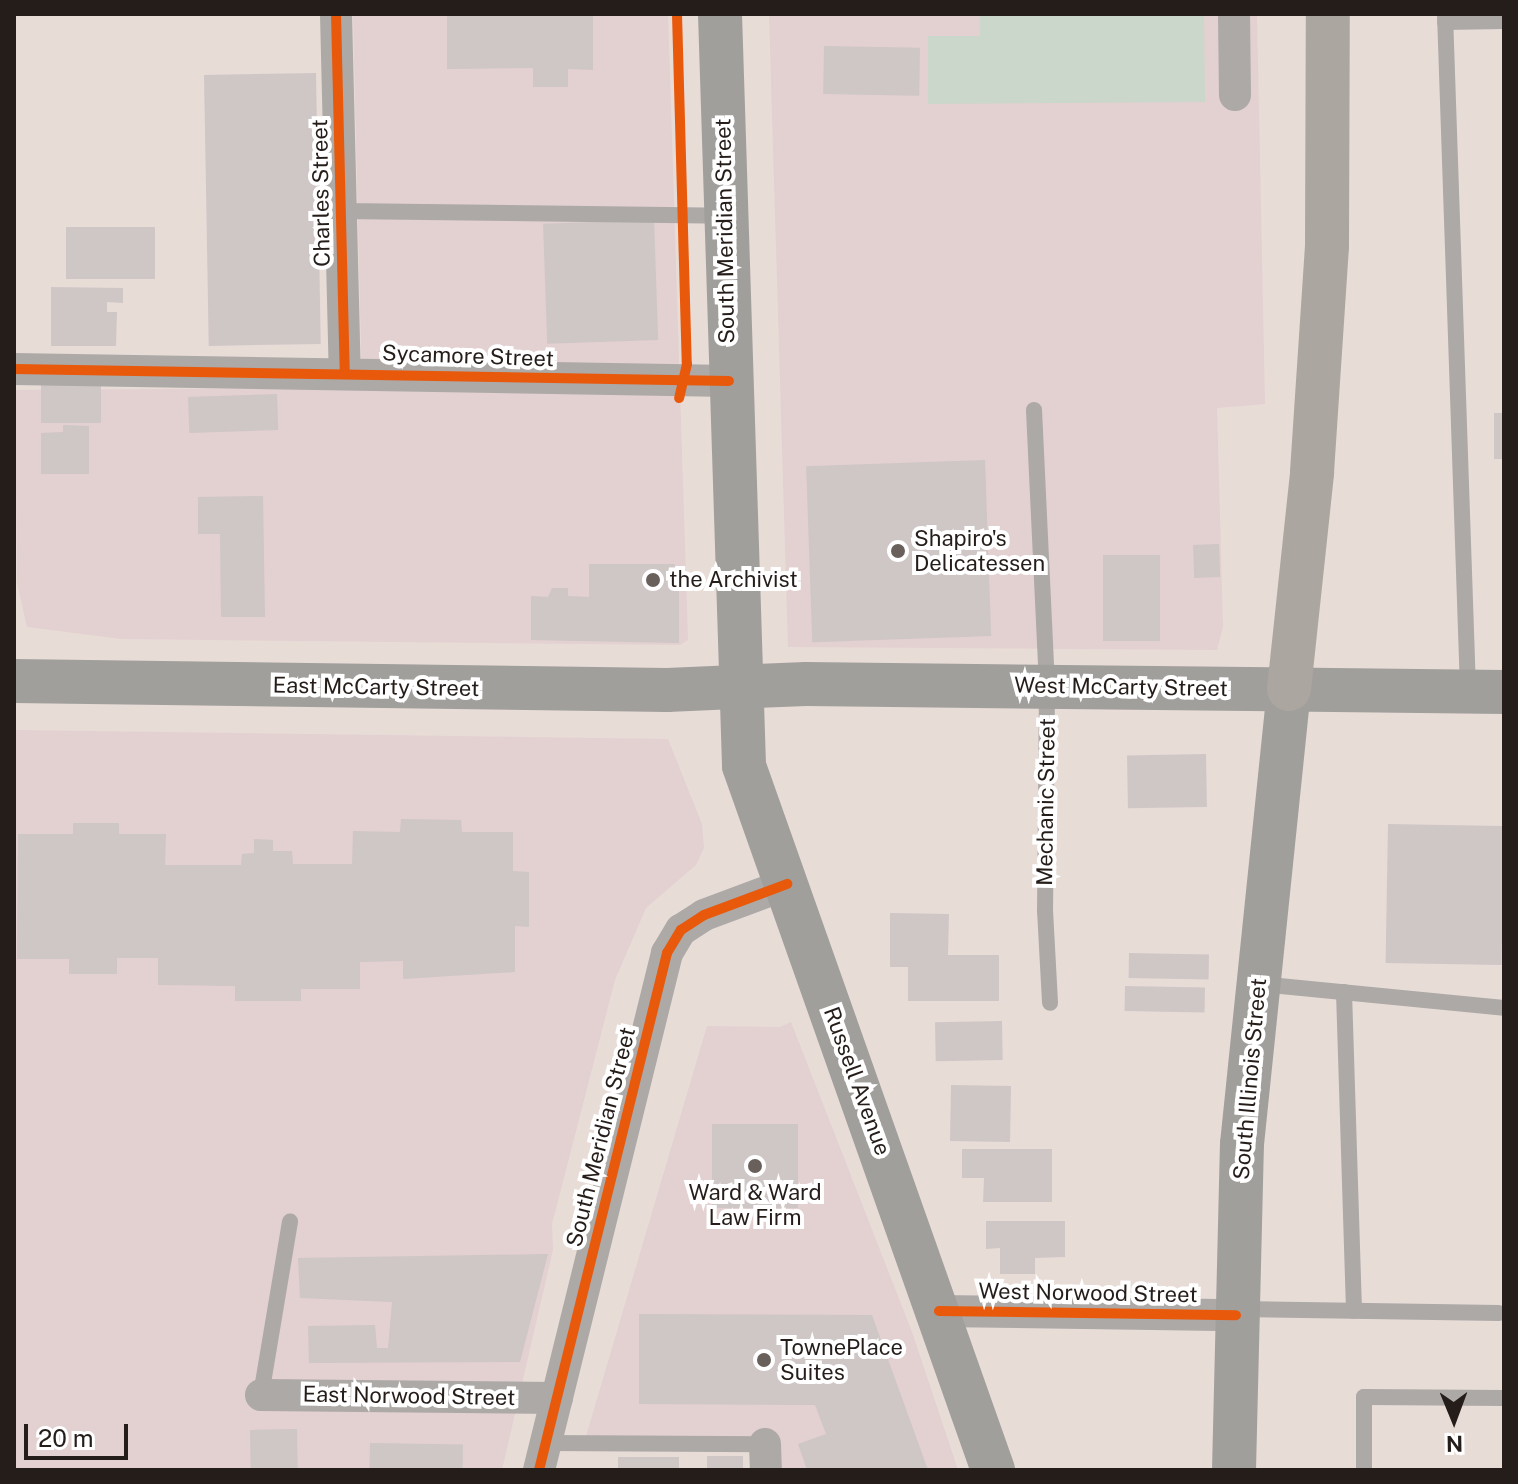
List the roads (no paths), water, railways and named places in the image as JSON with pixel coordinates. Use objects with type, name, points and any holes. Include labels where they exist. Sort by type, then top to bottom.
[{"type":"highway","points":[[1289,689],[1312,472],[1327,246],[1328,14]]},
{"type":"main road","name":"South Meridian Street","points":[[720,14],[739,688]]},
{"type":"main road","name":"East McCarty Street","points":[[14,681],[739,688]]},
{"type":"main road","name":"West McCarty Street","points":[[739,688],[1047,686],[1486,692]]},
{"type":"main road","name":"Russell Avenue","points":[[739,688],[744,766],[993,1470]]},
{"type":"main road","name":"South Illinois Street","points":[[1234,1470],[1242,1144],[1289,689]]},
{"type":"street","name":"Charles Street","points":[[336,14],[345,372]]},
{"type":"street","points":[[1234,14],[1235,95]]},
{"type":"street","name":"Sycamore Street","points":[[14,369],[345,372],[729,381]]},
{"type":"street","name":"South Meridian Street","points":[[543,1457],[674,938],[704,915],[787,884]]},
{"type":"street","name":"West Norwood Street","points":[[939,1311],[1237,1312]]},
{"type":"street","name":"East Norwood Street","points":[[261,1395],[557,1398]]},
{"type":"lane","points":[[1486,692],[1445,18],[1504,21]]},
{"type":"lane","points":[[341,211],[725,216]]},
{"type":"lane","name":"Mechanic Street","points":[[1034,410],[1047,686],[1045,910],[1050,1003]]},
{"type":"lane","points":[[1259,984],[1504,1008]]},
{"type":"lane","points":[[1344,992],[1354,1311]]},
{"type":"lane","points":[[261,1395],[290,1221]]},
{"type":"lane","name":"West Norwood Street","points":[[1237,1312],[1502,1313]]},
{"type":"lane","points":[[1364,1470],[1364,1397],[1504,1398]]},
{"type":"lane","points":[[543,1457],[765,1457]]},
{"type":"place","name":"Shapiro's Delicatessen","points":[[898,551]]},
{"type":"place","name":"the Archivist","points":[[653,580]]},
{"type":"place","name":"Ward & Ward Law Firm","points":[[755,1166]]},
{"type":"place","name":"TownePlace Suites","points":[[764,1360]]}]
